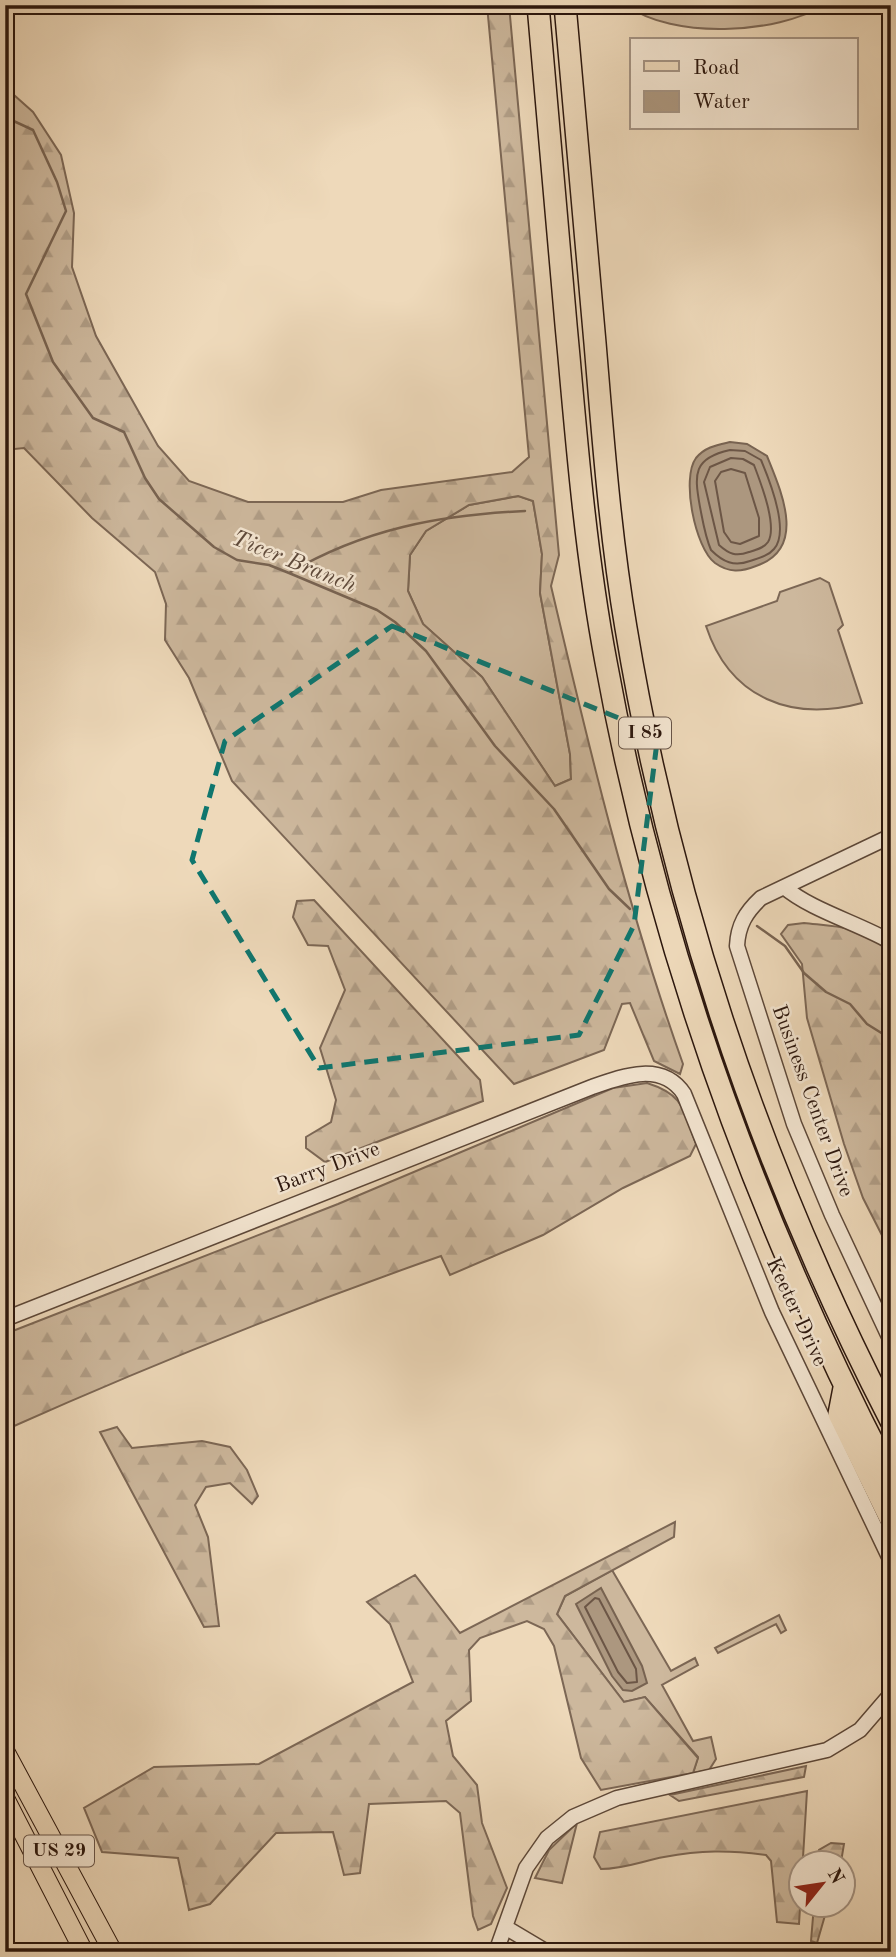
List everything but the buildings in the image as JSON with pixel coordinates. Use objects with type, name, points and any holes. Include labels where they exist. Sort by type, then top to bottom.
[{"type":"highway","name":"I 85","points":[[538,5],[580,483],[606,662],[630,780],[671,943],[720,1093],[772,1227],[844,1388],[891,1478]]},
{"type":"highway","name":"I 85","points":[[565,5],[615,552],[634,675],[660,803],[712,991],[764,1143],[821,1279],[891,1421]]},
{"type":"highway","points":[[844,1388],[839,1414],[891,1520]]},
{"type":"main road","name":"US 29","points":[[5,1751],[113,1952]]},
{"type":"main road","points":[[5,1776],[100,1952]]},
{"type":"main road","name":"US 29","points":[[5,1798],[84,1952]]},
{"type":"street","name":"Business Center Drive","points":[[891,836],[761,898],[746,914],[737,936],[739,959],[794,1124],[848,1250],[891,1341]]},
{"type":"street","points":[[784,887],[809,903],[853,921],[891,942]]},
{"type":"street","name":"Barry Drive","points":[[5,1320],[592,1087],[635,1073],[670,1079]]},
{"type":"street","name":"Keeter Drive","points":[[670,1079],[684,1094],[752,1267],[891,1560]]},
{"type":"street","points":[[496,1952],[535,1854],[547,1838],[573,1816],[617,1798],[827,1750],[860,1730],[891,1694]]},
{"type":"street","points":[[505,1927],[547,1952]]},
{"type":"highlighted area","points":[[392,626],[658,734],[634,925],[579,1035],[319,1068],[192,860],[225,741]]},
{"type":"green space","points":[[487,5],[509,5],[559,555],[551,586],[627,886],[683,1064],[680,1074],[654,1061],[630,1003],[622,1004],[604,1050],[514,1084],[232,781],[189,678],[165,640],[166,604],[155,572],[92,518],[24,448],[5,450],[5,87],[33,112],[61,155],[74,213],[72,267],[96,336],[158,446],[189,481],[248,502],[343,502],[381,490],[512,472],[529,457]],"holes":[[[518,496],[533,501],[542,554],[540,593],[570,754],[571,779],[555,786],[482,677],[423,624],[408,591],[410,555],[426,531],[469,505]]]},
{"type":"green space","points":[[626,5],[825,5],[780,22],[725,29],[670,24],[646,16]]},
{"type":"green space","points":[[519,496],[533,501],[542,554],[540,593],[570,754],[571,779],[555,786],[482,677],[423,624],[408,591],[410,555],[426,531],[469,505]]},
{"type":"green space","points":[[820,578],[829,583],[843,625],[838,630],[862,703],[811,709],[788,706],[767,699],[747,687],[731,672],[717,651],[706,626],[777,601],[780,592]]},
{"type":"green space","points":[[314,900],[480,1080],[483,1101],[325,1162],[306,1148],[306,1137],[331,1122],[336,1100],[320,1048],[345,990],[328,946],[308,945],[293,917],[297,901]]},
{"type":"green space","points":[[804,923],[844,928],[864,934],[880,944],[888,959],[891,976],[891,1253],[863,1198],[844,1144],[807,1018],[802,964],[781,934],[788,925]]},
{"type":"green space","points":[[647,1083],[669,1093],[681,1105],[696,1144],[690,1156],[623,1188],[543,1235],[450,1275],[441,1256],[221,1338],[5,1430],[5,1334],[338,1204],[613,1088]]},
{"type":"green space","points":[[117,1427],[132,1448],[202,1441],[230,1447],[247,1470],[258,1496],[252,1504],[230,1483],[206,1487],[195,1505],[208,1537],[219,1626],[204,1627],[100,1432]]},
{"type":"green space","points":[[675,1522],[674,1537],[565,1596],[557,1614],[624,1702],[645,1697],[698,1758],[693,1773],[601,1790],[581,1758],[554,1646],[544,1629],[527,1621],[480,1638],[469,1650],[471,1701],[446,1721],[453,1756],[477,1785],[482,1823],[507,1888],[491,1924],[478,1930],[473,1916],[460,1813],[446,1801],[369,1804],[360,1873],[344,1875],[333,1832],[276,1833],[210,1904],[189,1910],[178,1858],[102,1852],[84,1808],[154,1767],[259,1764],[413,1682],[390,1624],[367,1602],[415,1575],[460,1633]]},
{"type":"green space","points":[[612,1570],[671,1671],[695,1658],[698,1665],[662,1685],[693,1741],[711,1737],[716,1759],[709,1770],[693,1773],[698,1757],[645,1697],[624,1702],[557,1614],[565,1596]]},
{"type":"green space","points":[[779,1615],[786,1630],[781,1633],[776,1624],[718,1653],[715,1648]]},
{"type":"green space","points":[[806,1766],[804,1777],[679,1801],[670,1795]]},
{"type":"green space","points":[[807,1791],[804,1848],[788,1848],[788,1918],[799,1918],[799,1924],[777,1922],[771,1861],[766,1855],[703,1852],[601,1869],[594,1857],[600,1832]]},
{"type":"green space","points":[[577,1823],[562,1883],[535,1878],[549,1850]]},
{"type":"green space","points":[[831,1843],[844,1844],[843,1848],[822,1848]]},
{"type":"green space","points":[[813,1918],[824,1918],[817,1943],[811,1941]]},
{"type":"water","points":[[730,442],[747,444],[767,456],[779,486],[786,518],[786,533],[781,547],[772,558],[740,570],[720,566],[708,555],[696,528],[690,496],[692,468],[696,458],[707,449]]},
{"type":"water","points":[[601,1588],[642,1666],[647,1683],[632,1691],[623,1690],[612,1676],[576,1604]]},
{"type":"waterway","name":"Ticer Branch","points":[[5,117],[33,130],[57,182],[66,211],[26,294],[53,362],[93,418],[124,432],[145,478],[159,499],[214,547],[237,560],[269,565],[289,573],[377,610],[395,622],[426,651],[495,746],[554,809],[609,889],[630,909]]},
{"type":"waterway","points":[[289,573],[345,545],[403,527],[462,516],[525,511]]},
{"type":"waterway","name":"Ticer Branch","points":[[757,926],[785,946],[804,973],[826,992],[850,1004],[867,1024],[891,1039]]}]
